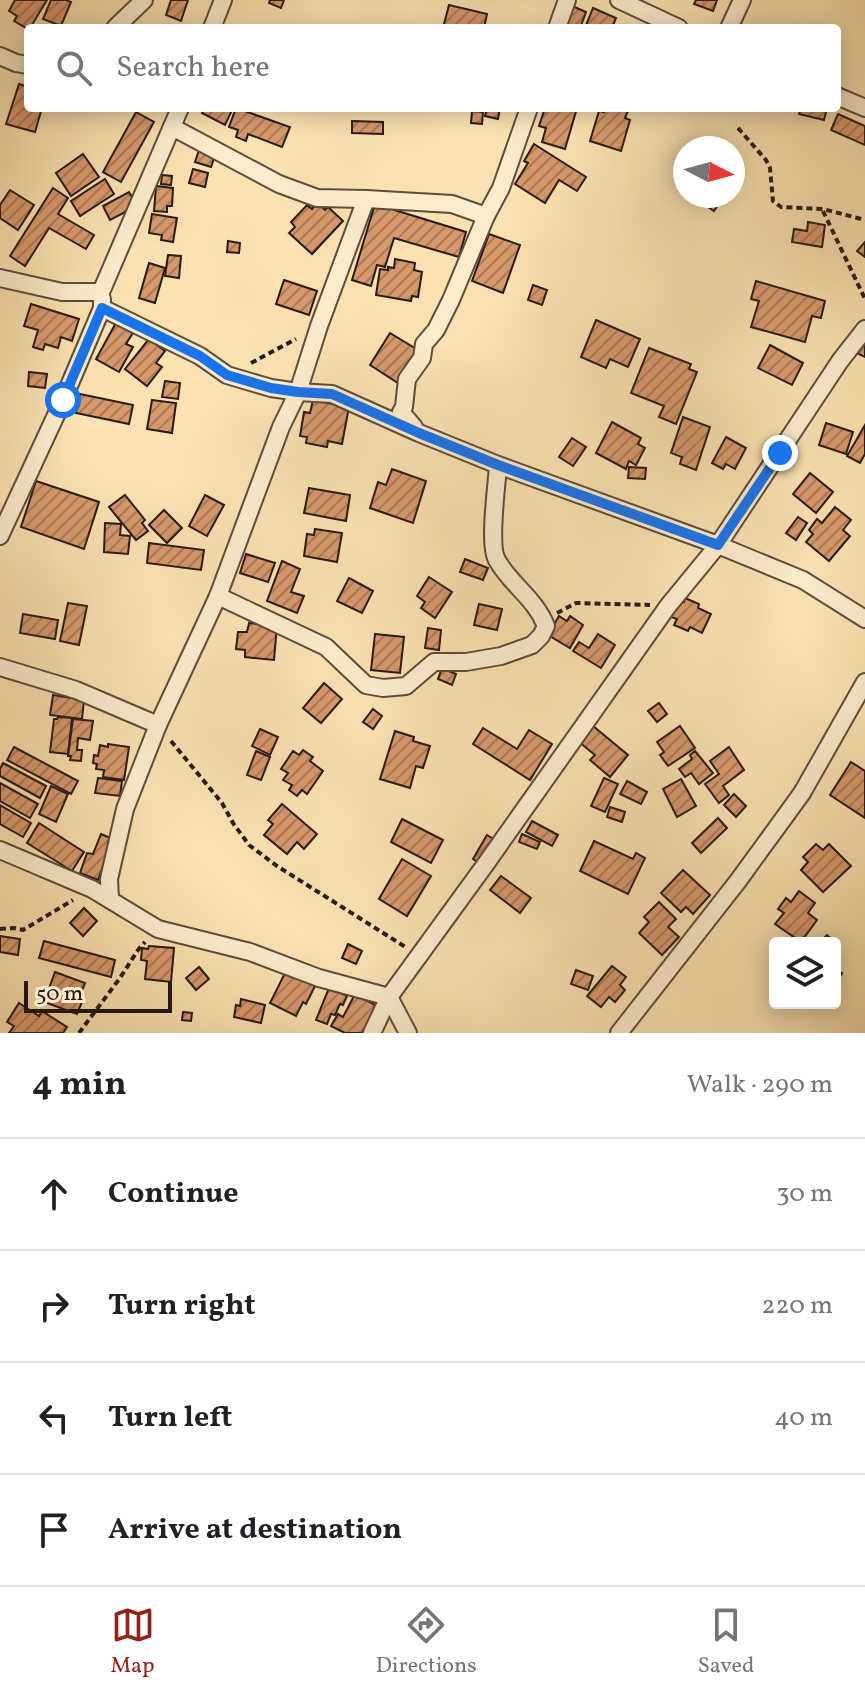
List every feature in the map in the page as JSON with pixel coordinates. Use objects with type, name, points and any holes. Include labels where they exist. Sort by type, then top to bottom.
[{"type":"street","points":[[119,24],[144,0]]},
{"type":"street","points":[[214,24],[223,0]]},
{"type":"street","points":[[558,24],[567,0]]},
{"type":"street","points":[[619,0],[670,24]]},
{"type":"street","points":[[731,24],[742,0]]},
{"type":"street","points":[[0,56],[24,64]]},
{"type":"street","points":[[841,98],[865,108]]},
{"type":"street","points":[[0,536],[63,400],[178,112]]},
{"type":"street","points":[[419,433],[401,412],[407,379],[422,358],[424,344],[436,330],[451,300],[501,188],[528,112]]},
{"type":"street","points":[[172,127],[279,184],[317,198],[452,204],[486,216]]},
{"type":"street","points":[[110,899],[109,879],[125,809],[158,725],[218,596],[281,427],[298,392],[366,199]]},
{"type":"street","points":[[0,278],[102,300],[200,356],[227,375],[271,388],[332,394],[498,465],[718,545],[803,580],[865,619]]},
{"type":"street","points":[[372,1033],[389,997],[668,606],[718,545],[840,361],[865,329]]},
{"type":"street","points":[[218,596],[326,647],[366,685],[383,688],[406,686],[434,662],[466,662],[501,656],[532,645],[546,626],[527,594],[495,558],[493,540],[498,465]]},
{"type":"street","points":[[0,667],[76,690],[158,725]]},
{"type":"street","points":[[619,1033],[738,881],[802,793],[865,682]]},
{"type":"street","points":[[0,850],[92,889],[158,929],[250,952],[319,978],[389,997],[408,1033]]},
{"type":"path","points":[[738,128],[766,160],[770,168],[773,201],[781,207],[823,209],[865,220]]},
{"type":"path","points":[[823,209],[865,299]]},
{"type":"path","points":[[227,375],[319,326]]},
{"type":"path","points":[[546,626],[560,610],[576,603],[668,606]]},
{"type":"path","points":[[158,725],[222,803],[249,845],[419,956]]},
{"type":"path","points":[[0,929],[23,930],[92,889]]},
{"type":"path","points":[[79,1033],[138,950],[158,929]]},
{"type":"building","points":[[15,0],[47,0],[32,24],[24,24],[24,27],[14,21],[17,16],[9,11]]},
{"type":"building","points":[[51,0],[71,2],[62,24],[43,19]]},
{"type":"building","points":[[171,0],[188,0],[181,21],[166,15]]},
{"type":"building","points":[[270,0],[284,0],[281,8],[269,3]]},
{"type":"building","points":[[696,0],[717,0],[713,11],[694,4]]},
{"type":"building","points":[[449,5],[487,14],[485,24],[444,24]]},
{"type":"building","points":[[570,5],[586,12],[582,24],[563,24]]},
{"type":"building","points":[[593,8],[616,18],[614,24],[587,24]]},
{"type":"building","points":[[19,84],[24,86],[24,112],[41,112],[35,132],[6,124]]},
{"type":"building","points":[[136,112],[154,122],[121,182],[103,172]]},
{"type":"building","points":[[202,112],[231,112],[225,125]]},
{"type":"building","points":[[235,112],[247,112],[290,127],[282,147],[248,134],[246,141],[236,137],[238,130],[229,127]]},
{"type":"building","points":[[472,112],[483,112],[482,124],[471,123]]},
{"type":"building","points":[[486,112],[499,112],[498,119],[485,116]]},
{"type":"building","points":[[544,112],[576,112],[565,149],[542,142],[546,128],[539,126]]},
{"type":"building","points":[[599,112],[628,112],[625,118],[630,120],[621,151],[590,141]]},
{"type":"building","points":[[800,112],[826,112],[824,120]]},
{"type":"building","points":[[838,114],[865,126],[865,145],[831,130]]},
{"type":"building","points":[[352,121],[383,122],[383,134],[352,133]]},
{"type":"building","points":[[534,144],[586,177],[577,191],[559,180],[545,203],[515,184],[528,163],[524,161]]},
{"type":"building","points":[[200,147],[216,153],[211,167],[195,162]]},
{"type":"building","points":[[83,154],[99,177],[71,196],[56,173]]},
{"type":"building","points":[[193,169],[208,173],[205,187],[189,183]]},
{"type":"building","points":[[162,175],[172,176],[171,185],[161,184]]},
{"type":"building","points":[[105,179],[114,194],[80,216],[71,201]]},
{"type":"building","points":[[156,186],[173,188],[172,206],[167,206],[167,212],[154,211]]},
{"type":"building","points":[[53,188],[68,198],[58,214],[94,235],[86,249],[49,228],[25,266],[10,256]]},
{"type":"building","points":[[10,190],[34,205],[18,230],[0,218],[0,205]]},
{"type":"building","points":[[129,192],[137,206],[110,220],[103,206]]},
{"type":"building","points":[[317,203],[325,210],[328,207],[343,221],[312,254],[289,233],[295,227],[291,222],[307,205],[312,209]]},
{"type":"building","points":[[375,204],[466,232],[459,257],[394,238],[385,267],[377,265],[371,286],[352,280]]},
{"type":"building","points":[[152,214],[177,218],[173,242],[161,240],[162,235],[149,233]]},
{"type":"building","points":[[808,222],[825,225],[822,247],[792,242],[794,229],[807,231]]},
{"type":"building","points":[[489,234],[520,245],[503,293],[472,281]]},
{"type":"building","points":[[228,241],[240,243],[239,253],[227,252]]},
{"type":"building","points":[[865,242],[865,257],[857,251]]},
{"type":"building","points":[[168,255],[181,256],[179,278],[165,276]]},
{"type":"building","points":[[395,259],[415,263],[414,270],[422,272],[418,297],[412,296],[411,301],[376,295],[380,269],[394,268]]},
{"type":"building","points":[[149,263],[165,268],[155,303],[139,298]]},
{"type":"building","points":[[284,280],[317,291],[309,315],[276,304]]},
{"type":"building","points":[[756,281],[825,301],[821,318],[812,316],[805,342],[751,327],[759,301],[751,299]]},
{"type":"building","points":[[533,285],[547,290],[542,305],[528,300]]},
{"type":"building","points":[[31,304],[79,319],[72,341],[61,337],[58,348],[45,344],[43,350],[33,347],[38,330],[24,326]]},
{"type":"building","points":[[596,320],[640,339],[628,367],[610,359],[606,368],[581,357]]},
{"type":"building","points":[[117,321],[134,331],[126,344],[133,347],[119,372],[96,359]]},
{"type":"building","points":[[390,333],[418,350],[398,383],[370,365]]},
{"type":"building","points":[[149,339],[165,351],[156,363],[162,367],[147,386],[125,369]]},
{"type":"building","points":[[865,339],[865,357],[857,353]]},
{"type":"building","points":[[770,345],[803,363],[792,385],[758,368]]},
{"type":"building","points":[[649,348],[691,364],[689,369],[697,372],[676,424],[659,417],[664,406],[631,393]]},
{"type":"building","points":[[29,372],[47,374],[45,388],[28,386]]},
{"type":"building","points":[[165,381],[180,383],[178,399],[162,397]]},
{"type":"building","points":[[80,394],[133,405],[129,424],[76,413]]},
{"type":"building","points":[[152,400],[176,403],[172,433],[147,429]]},
{"type":"building","points":[[313,400],[349,407],[342,444],[328,441],[327,447],[306,443],[307,437],[300,436],[304,412],[310,413]]},
{"type":"building","points":[[683,417],[710,427],[696,470],[680,464],[682,457],[671,453]]},
{"type":"building","points":[[612,422],[641,438],[638,444],[645,448],[636,465],[629,461],[626,469],[596,453]]},
{"type":"building","points":[[826,423],[853,432],[846,454],[819,445]]},
{"type":"building","points":[[865,425],[865,454],[860,463],[847,456]]},
{"type":"building","points":[[726,437],[746,448],[735,469],[726,464],[723,469],[712,463]]},
{"type":"building","points":[[572,438],[586,447],[573,466],[559,457]]},
{"type":"building","points":[[629,467],[646,468],[645,479],[628,478]]},
{"type":"building","points":[[392,469],[426,481],[413,523],[370,508],[378,482],[386,485]]},
{"type":"building","points":[[810,473],[833,492],[816,513],[793,494]]},
{"type":"building","points":[[36,481],[99,502],[84,549],[21,527]]},
{"type":"building","points":[[309,488],[350,495],[346,521],[304,513]]},
{"type":"building","points":[[125,495],[145,520],[142,523],[148,531],[136,540],[109,507]]},
{"type":"building","points":[[205,495],[224,505],[207,536],[189,526]]},
{"type":"building","points":[[835,507],[851,520],[843,530],[850,536],[829,561],[806,542],[813,534],[809,530],[817,519],[822,523]]},
{"type":"building","points":[[164,510],[182,528],[167,543],[149,525]]},
{"type":"building","points":[[798,517],[807,523],[796,540],[786,533]]},
{"type":"building","points":[[105,523],[121,524],[120,535],[130,536],[128,554],[104,552]]},
{"type":"building","points":[[315,529],[342,533],[337,562],[304,556],[307,534],[314,535]]},
{"type":"building","points":[[149,543],[204,550],[201,570],[147,563]]},
{"type":"building","points":[[246,554],[275,563],[268,582],[240,573]]},
{"type":"building","points":[[465,559],[488,568],[483,580],[460,572]]},
{"type":"building","points":[[282,561],[300,569],[291,592],[304,596],[297,613],[267,601]]},
{"type":"building","points":[[429,577],[452,592],[435,618],[421,608],[425,602],[417,596]]},
{"type":"building","points":[[349,578],[373,591],[362,613],[337,601]]},
{"type":"building","points":[[685,598],[711,614],[702,633],[690,627],[688,631],[674,625],[677,619],[671,617],[678,600],[684,602]]},
{"type":"building","points":[[68,603],[87,606],[79,645],[60,641]]},
{"type":"building","points":[[479,604],[502,609],[497,630],[474,625]]},
{"type":"building","points":[[23,614],[58,620],[55,639],[20,633]]},
{"type":"building","points":[[559,616],[567,621],[570,616],[583,625],[570,648],[548,635]]},
{"type":"building","points":[[249,623],[277,626],[274,660],[245,657],[245,650],[236,649],[238,632],[247,632]]},
{"type":"building","points":[[428,628],[441,630],[439,650],[425,648]]},
{"type":"building","points":[[375,634],[404,637],[400,673],[371,670]]},
{"type":"building","points":[[598,634],[615,645],[601,668],[573,651],[579,642],[589,648]]},
{"type":"building","points":[[442,668],[456,674],[452,685],[438,679]]},
{"type":"building","points":[[324,683],[342,699],[321,723],[303,708]]},
{"type":"building","points":[[53,695],[84,700],[82,719],[50,715]]},
{"type":"building","points":[[659,703],[667,714],[657,722],[648,711]]},
{"type":"building","points":[[373,709],[382,716],[373,729],[363,722]]},
{"type":"building","points":[[72,718],[68,754],[50,752],[54,719]]},
{"type":"building","points":[[73,719],[93,721],[90,740],[78,738],[77,750],[82,750],[81,761],[70,760],[71,756],[68,756]]},
{"type":"building","points":[[593,726],[628,755],[610,777],[590,760],[595,755],[579,742]]},
{"type":"building","points":[[680,726],[695,748],[668,766],[660,755],[664,752],[657,742]]},
{"type":"building","points":[[483,728],[517,749],[529,730],[552,744],[530,780],[473,744]]},
{"type":"building","points":[[260,729],[278,737],[270,755],[252,746]]},
{"type":"building","points":[[395,731],[430,746],[423,768],[416,766],[410,788],[380,779]]},
{"type":"building","points":[[108,744],[129,747],[124,780],[103,777],[104,770],[96,769],[97,764],[93,763],[100,745],[108,747]]},
{"type":"building","points":[[14,747],[78,781],[71,794],[7,760]]},
{"type":"building","points":[[729,747],[744,770],[723,786],[729,795],[719,803],[705,784],[719,774],[710,761]]},
{"type":"building","points":[[303,750],[313,757],[310,761],[323,771],[307,794],[302,790],[297,796],[289,790],[292,785],[283,780],[288,773],[281,769],[293,751],[299,755]]},
{"type":"building","points":[[256,751],[270,757],[261,780],[247,775]]},
{"type":"building","points":[[695,751],[713,773],[699,784],[691,773],[685,777],[679,769],[692,759],[690,755]]},
{"type":"building","points":[[851,762],[865,771],[865,818],[830,795]]},
{"type":"building","points":[[3,763],[46,786],[40,798],[0,776]]},
{"type":"building","points":[[98,778],[122,781],[120,796],[95,793]]},
{"type":"building","points":[[604,778],[618,784],[605,812],[591,806]]},
{"type":"building","points":[[681,779],[696,806],[677,817],[663,789]]},
{"type":"building","points":[[627,781],[647,792],[641,804],[620,794]]},
{"type":"building","points":[[0,783],[38,804],[30,818],[0,801]]},
{"type":"building","points":[[51,786],[68,794],[56,822],[39,814]]},
{"type":"building","points":[[734,794],[746,806],[736,817],[724,805]]},
{"type":"building","points":[[282,804],[317,834],[304,849],[297,842],[287,854],[264,835],[273,824],[268,820]]},
{"type":"building","points":[[0,805],[31,823],[23,837],[0,824]]},
{"type":"building","points":[[610,807],[625,812],[622,822],[607,817]]},
{"type":"building","points":[[718,818],[727,828],[701,853],[692,843]]},
{"type":"building","points":[[402,819],[443,840],[431,863],[391,842]]},
{"type":"building","points":[[532,821],[558,835],[552,846],[526,832]]},
{"type":"building","points":[[39,823],[84,852],[72,871],[27,843]]},
{"type":"building","points":[[101,834],[113,839],[98,880],[80,873],[87,853],[93,854]]},
{"type":"building","points":[[522,834],[540,842],[537,849],[519,842]]},
{"type":"building","points":[[487,835],[495,840],[481,864],[473,859]]},
{"type":"building","points":[[594,841],[633,859],[636,853],[645,858],[628,894],[580,871]]},
{"type":"building","points":[[816,844],[823,850],[829,844],[851,866],[823,892],[801,870],[808,862],[803,857]]},
{"type":"building","points":[[402,859],[431,876],[407,916],[379,899]]},
{"type":"building","points":[[683,870],[710,895],[693,914],[686,907],[681,912],[661,893]]},
{"type":"building","points":[[501,876],[531,898],[520,913],[490,890]]},
{"type":"building","points":[[799,891],[815,903],[808,913],[817,920],[805,937],[794,937],[775,924],[784,913],[778,909],[786,898],[791,902]]},
{"type":"building","points":[[659,902],[676,919],[668,927],[679,937],[662,955],[639,933],[649,922],[644,917]]},
{"type":"building","points":[[84,908],[97,921],[83,936],[70,923]]},
{"type":"building","points":[[0,936],[20,939],[18,955],[0,952]]},
{"type":"building","points":[[44,941],[115,960],[111,977],[39,958]]},
{"type":"building","points":[[348,944],[362,951],[356,964],[342,958]]},
{"type":"building","points":[[149,946],[174,948],[171,982],[145,979],[147,961],[141,960],[142,948],[148,949]]},
{"type":"building","points":[[612,966],[626,977],[620,985],[625,990],[615,1002],[609,997],[601,1007],[587,996]]},
{"type":"building","points":[[199,967],[209,979],[196,990],[186,978]]},
{"type":"building","points":[[576,970],[593,976],[588,990],[571,984]]},
{"type":"building","points":[[286,971],[315,986],[296,1016],[270,1003]]},
{"type":"building","points":[[55,972],[85,983],[77,1014],[44,1002]]},
{"type":"building","points":[[329,988],[347,996],[335,1015],[331,1014],[327,1024],[316,1020]]},
{"type":"building","points":[[355,994],[377,1006],[362,1033],[345,1033],[331,1026],[338,1014],[343,1017]]},
{"type":"building","points":[[241,999],[265,1005],[261,1023],[234,1017],[236,1005],[240,1006]]},
{"type":"building","points":[[19,1003],[39,1016],[42,1011],[67,1027],[63,1033],[9,1033],[14,1026],[7,1022]]},
{"type":"building","points":[[183,1012],[192,1013],[191,1021],[182,1020]]},
{"type":"route","points":[[63,400],[102,308],[200,356],[227,375],[271,388],[332,394],[498,465],[718,545],[780,453]]}]
